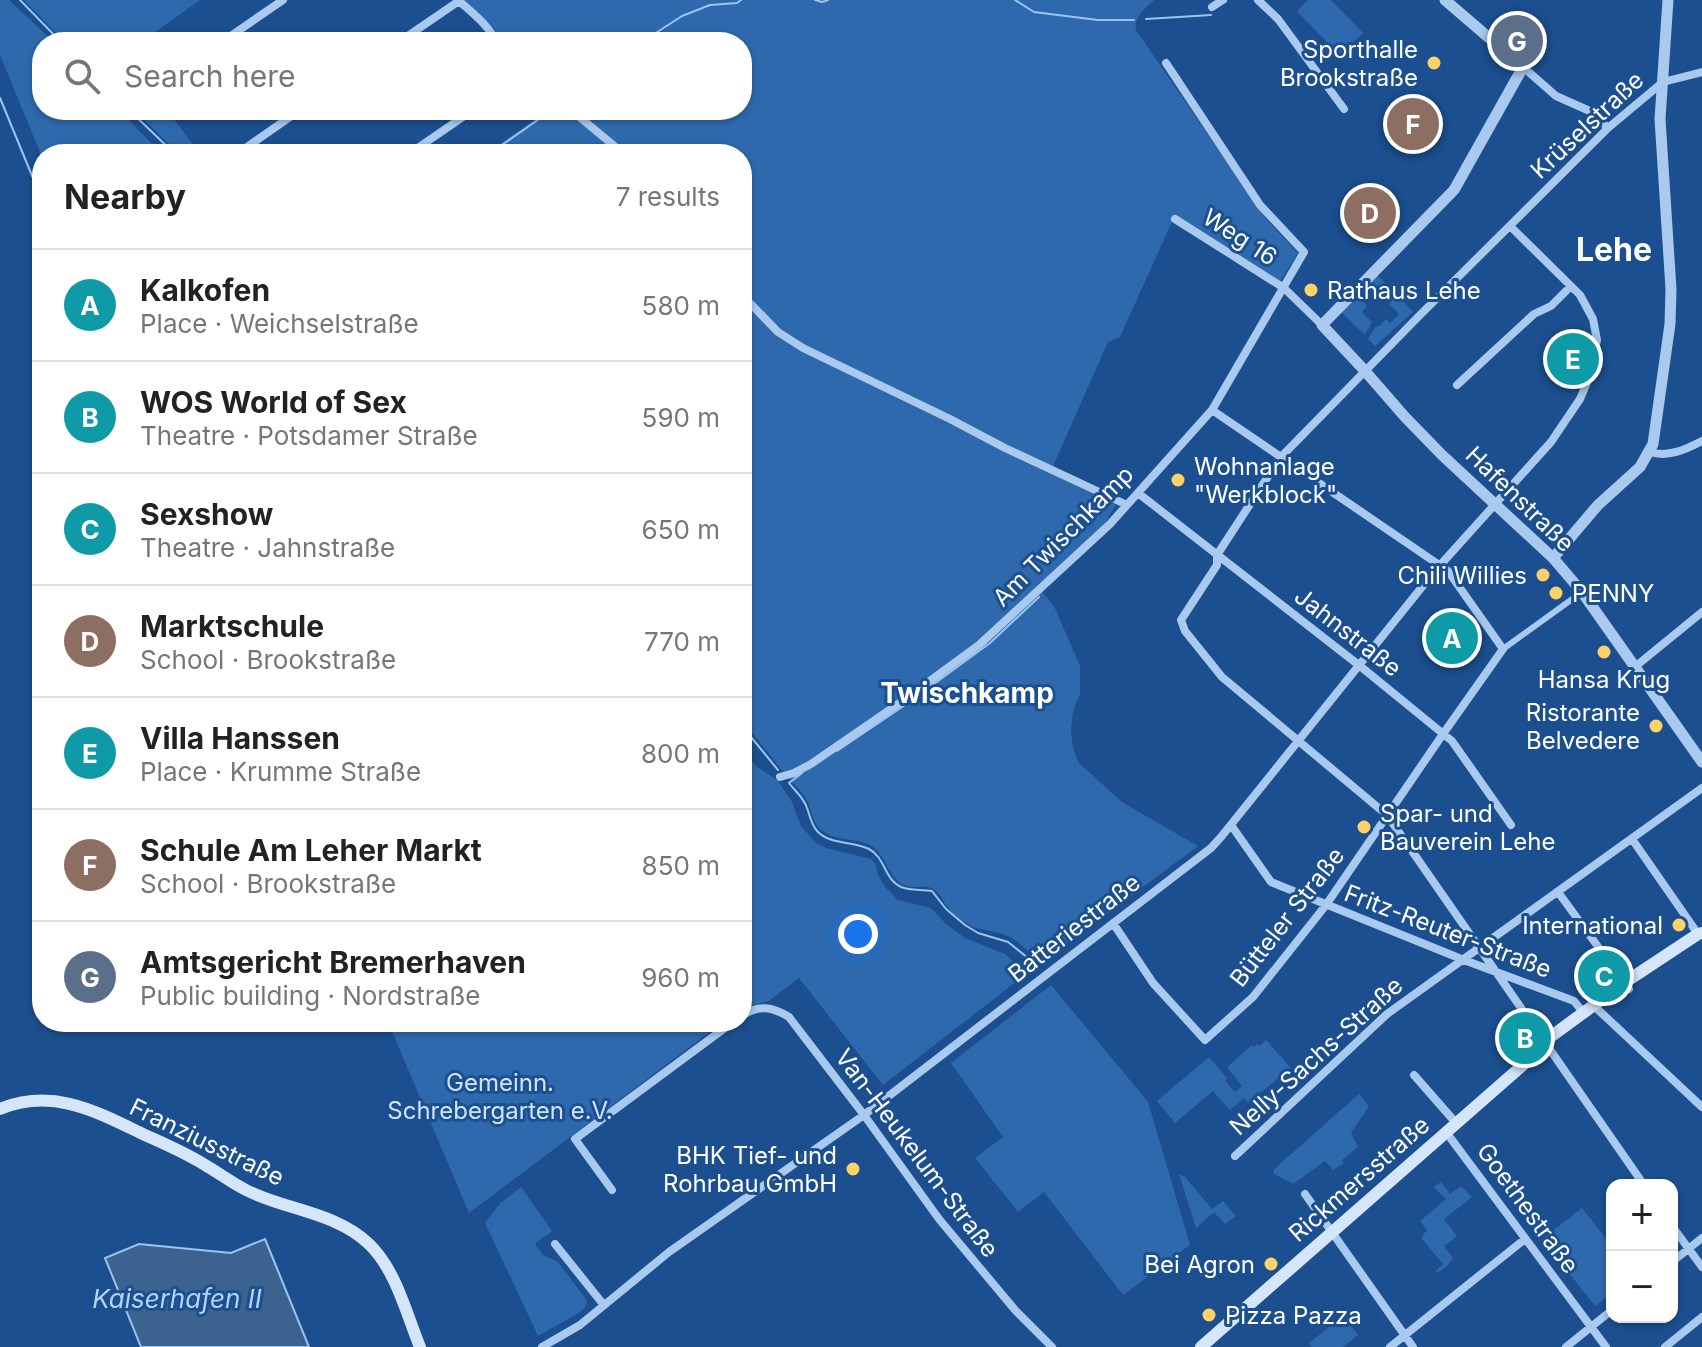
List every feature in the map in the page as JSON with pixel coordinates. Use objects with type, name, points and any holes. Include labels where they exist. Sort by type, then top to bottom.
[{"type":"main road","name":"Rickmersstraße","points":[[1201,1347],[1547,1044],[1553,1044],[1591,1009],[1701,937]]},
{"type":"main road","name":"Franziusstraße","points":[[0,1109],[23,1101],[42,1100],[78,1106],[104,1115],[191,1157],[245,1190],[347,1228],[366,1241],[383,1261],[420,1347]]},
{"type":"street","points":[[237,32],[283,0]]},
{"type":"street","points":[[413,32],[458,0],[490,32]]},
{"type":"street","points":[[1212,7],[1223,0]]},
{"type":"street","points":[[1258,0],[1278,19],[1344,109]]},
{"type":"street","points":[[1445,0],[1556,96],[1592,112],[1608,128]]},
{"type":"street","points":[[1553,558],[1598,505],[1640,467],[1650,452],[1656,429],[1670,324],[1671,289],[1660,135],[1668,0]]},
{"type":"street","name":"Am Twischkamp","points":[[780,777],[811,764],[979,645],[1110,524],[1212,410],[1304,252],[1260,205],[1166,63]]},
{"type":"street","points":[[1322,325],[1454,190],[1523,67]]},
{"type":"street","name":"Krüselstraße","points":[[1298,742],[1222,677],[1185,631],[1181,620],[1217,565],[1217,555],[1280,458],[1608,128],[1663,82],[1702,72]]},
{"type":"street","points":[[251,144],[286,120]]},
{"type":"street","points":[[424,144],[458,120]]},
{"type":"street","points":[[583,120],[612,144]]},
{"type":"street","name":"Weg 16","points":[[1175,219],[1284,288]]},
{"type":"street","name":"Batteriestraße","points":[[542,1347],[580,1325],[669,1252],[864,1115],[1211,848],[1231,825],[1440,565],[1551,442],[1580,399],[1588,380],[1597,340],[1593,319],[1580,295],[1510,226]]},
{"type":"street","points":[[1457,385],[1534,314],[1551,306],[1571,286]]},
{"type":"street","name":"Hafenstraße","points":[[1284,288],[1322,325],[1405,417],[1553,558],[1582,592],[1702,762]]},
{"type":"street","points":[[752,305],[778,332],[803,348],[1127,505]]},
{"type":"street","points":[[1212,410],[1448,571],[1503,649]]},
{"type":"street","points":[[1650,452],[1676,452],[1702,441]]},
{"type":"street","name":"Jahnstraße","points":[[1138,493],[1452,741],[1511,825]]},
{"type":"street","name":"Bütteler Straße","points":[[1113,923],[1153,983],[1205,1040],[1253,997],[1326,905],[1503,649],[1582,592]]},
{"type":"street","points":[[1636,666],[1702,612]]},
{"type":"street","points":[[1298,742],[1387,815],[1640,1179]]},
{"type":"street","name":"Nelly-Sachs-Straße","points":[[1235,1156],[1387,1014],[1702,788]]},
{"type":"street","name":"Fritz-Reuter-Straße","points":[[1231,825],[1271,882],[1591,1009],[1702,1107]]},
{"type":"street","points":[[1632,839],[1701,937]]},
{"type":"street","points":[[1558,892],[1626,986]]},
{"type":"street","name":"Van-Heukelum-Straße","points":[[752,1010],[772,1009],[789,1017],[975,1264],[1052,1347]]},
{"type":"street","points":[[612,1190],[575,1139],[719,1032]]},
{"type":"street","name":"Goethestraße","points":[[1414,1075],[1525,1239],[1606,1347]]},
{"type":"street","points":[[1305,1194],[1413,1347]]},
{"type":"street","points":[[1678,1235],[1702,1267]]},
{"type":"street","points":[[1678,1257],[1702,1238]]},
{"type":"street","points":[[1390,1347],[1525,1239]]},
{"type":"street","points":[[555,1244],[603,1304]]},
{"type":"street","points":[[1566,1347],[1606,1315]]},
{"type":"street","points":[[1665,1347],[1702,1317]]},
{"type":"green space","points":[[0,0],[9,0],[43,32],[32,32],[32,120],[129,120],[152,144],[37,144],[0,55]]},
{"type":"green space","points":[[24,0],[200,0],[155,32],[55,32]]},
{"type":"green space","points":[[463,0],[1154,0],[1138,17],[1136,30],[1266,219],[1298,253],[1280,281],[1175,215],[1120,337],[1108,342],[1050,473],[1116,505],[1105,523],[1038,587],[1054,606],[1080,666],[1080,694],[1073,711],[1071,730],[1073,748],[1079,763],[1122,802],[1198,846],[1041,963],[1008,936],[977,928],[960,919],[932,888],[909,887],[900,883],[870,845],[835,837],[820,829],[802,793],[752,733],[752,144],[500,144],[534,120],[578,120],[587,127],[582,120],[752,120],[752,32],[496,32]]},
{"type":"green space","points":[[1308,0],[1331,0],[1363,33],[1339,55],[1297,11]]},
{"type":"green space","points":[[144,120],[174,120],[192,144],[169,144]]},
{"type":"green space","points":[[1377,275],[1391,289],[1385,298],[1380,293],[1373,299],[1369,296],[1363,301],[1367,306],[1362,312],[1372,322],[1365,335],[1341,312]]},
{"type":"green space","points":[[1395,293],[1413,312],[1375,346],[1368,339],[1376,326],[1386,319],[1390,323],[1399,314],[1389,304]]},
{"type":"green space","points":[[752,761],[778,781],[791,800],[801,826],[816,843],[871,859],[885,887],[898,900],[931,908],[965,938],[1005,954],[1026,974],[883,1085],[799,978],[769,1001],[752,1005]]},
{"type":"green space","points":[[1051,985],[1148,1102],[1190,1245],[1123,1295],[1044,1192],[1018,1212],[975,1158],[1003,1137],[951,1063]]},
{"type":"green space","name":"Gemeinn. Schrebergarten e.V.","points":[[392,1032],[710,1032],[469,1213]]},
{"type":"green space","points":[[1266,1040],[1291,1068],[1248,1103],[1244,1098],[1230,1110],[1213,1091],[1175,1123],[1157,1101],[1209,1057],[1235,1092],[1242,1086],[1227,1067],[1252,1045],[1259,1046]]},
{"type":"green space","points":[[1359,1094],[1369,1106],[1351,1133],[1358,1147],[1342,1160],[1344,1163],[1333,1170],[1325,1161],[1293,1184],[1274,1174],[1273,1170]]},
{"type":"green space","points":[[1179,1174],[1212,1209],[1223,1201],[1236,1216],[1225,1224],[1214,1212],[1196,1228]]},
{"type":"green space","points":[[1441,1182],[1450,1194],[1461,1186],[1472,1197],[1444,1219],[1457,1236],[1444,1246],[1453,1258],[1437,1273],[1443,1264],[1421,1238],[1427,1230],[1420,1221],[1446,1199],[1433,1187]]},
{"type":"green space","points":[[521,1187],[552,1231],[535,1244],[543,1255],[558,1262],[587,1304],[582,1311],[538,1336],[485,1223],[500,1203]]},
{"type":"green space","points":[[1582,1208],[1606,1238],[1606,1298],[1595,1306],[1542,1239]]},
{"type":"green space","points":[[1343,1316],[1358,1335],[1343,1347],[1312,1347],[1309,1343]]},
{"type":"water","name":"Kaiserhafen II","points":[[265,1239],[309,1347],[141,1347],[105,1258],[139,1244],[231,1253]]},
{"type":"waterway","points":[[20,0],[51,32]]},
{"type":"waterway","points":[[657,32],[682,16],[710,5],[741,0]]},
{"type":"waterway","points":[[815,0],[828,0]]},
{"type":"waterway","points":[[1015,0],[1034,12],[1098,20],[1134,20]]},
{"type":"waterway","points":[[1146,19],[1211,15]]},
{"type":"waterway","points":[[0,98],[32,176]]},
{"type":"waterway","points":[[139,120],[165,144]]},
{"type":"waterway","points":[[503,144],[538,120]]},
{"type":"waterway","points":[[837,751],[990,643],[1039,597]]},
{"type":"waterway","points":[[752,738],[778,770]]},
{"type":"waterway","points":[[802,773],[789,783],[804,801],[817,831],[835,841],[869,849],[895,883],[909,889],[932,891],[946,909],[965,925],[978,933],[1008,942],[1028,958]]},
{"type":"place","name":"Amtsgericht Bremerhaven","points":[[1517,41]]},
{"type":"place","name":"Sporthalle Brookstraße","points":[[1434,63]]},
{"type":"place","name":"Schule Am Leher Markt","points":[[1413,124]]},
{"type":"place","name":"Marktschule","points":[[1370,213]]},
{"type":"place","name":"Rathaus Lehe","points":[[1311,290]]},
{"type":"place","name":"Villa Hanssen","points":[[1573,359]]},
{"type":"place","name":"Wohnanlage \"Werkblock\"","points":[[1178,480]]},
{"type":"place","name":"Chili Willies","points":[[1543,575]]},
{"type":"place","name":"PENNY","points":[[1556,593]]},
{"type":"place","name":"Kalkofen","points":[[1452,638]]},
{"type":"place","name":"Hansa Krug","points":[[1604,652]]},
{"type":"place","name":"Ristorante Belvedere","points":[[1656,726]]},
{"type":"place","name":"Spar- und Bauverein Lehe","points":[[1364,827]]},
{"type":"place","name":"International","points":[[1679,925]]},
{"type":"place","name":"Sexshow","points":[[1604,976]]},
{"type":"place","name":"WOS World of Sex","points":[[1525,1038]]},
{"type":"place","name":"BHK Tief- und Rohrbau GmbH","points":[[853,1169]]},
{"type":"place","name":"Bei Agron","points":[[1271,1264]]},
{"type":"place","name":"Pizza Pazza","points":[[1209,1315]]},
{"type":"district","name":"Lehe","points":[[1614,249]]},
{"type":"district","name":"Twischkamp","points":[[967,693]]}]
